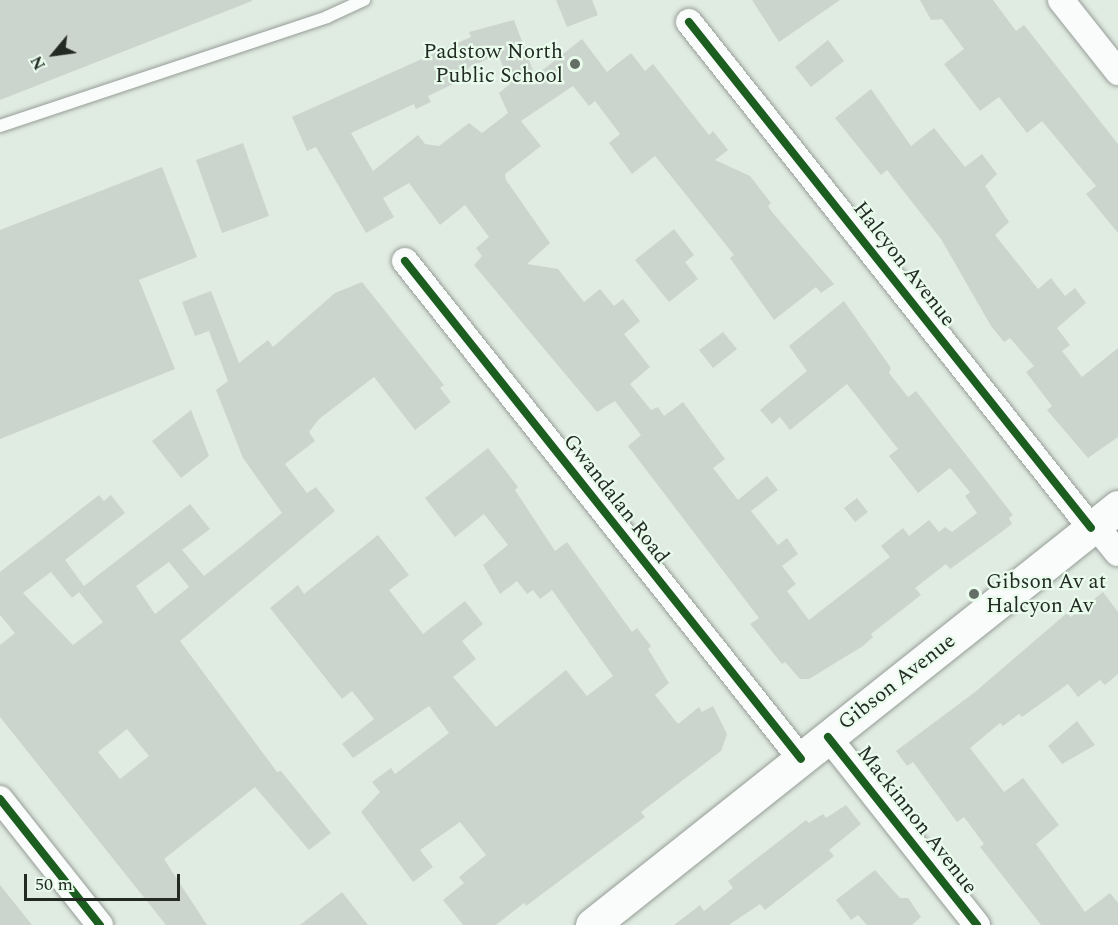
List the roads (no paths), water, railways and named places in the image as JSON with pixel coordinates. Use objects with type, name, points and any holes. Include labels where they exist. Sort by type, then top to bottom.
[{"type":"main road","name":"Gibson Avenue","points":[[602,922],[828,737],[1102,520]]},
{"type":"street","points":[[1061,0],[1118,72]]},
{"type":"street","name":"Halcyon Avenue","points":[[689,22],[1102,520],[1118,553]]},
{"type":"street","name":"Gwandalan Road","points":[[405,261],[801,759]]},
{"type":"street","name":"Mackinnon Avenue","points":[[828,737],[977,925]]},
{"type":"street","points":[[0,799],[100,925]]},
{"type":"lane","points":[[0,126],[327,17],[364,0]]},
{"type":"place","name":"Padstow North Public School","points":[[575,64]]},
{"type":"place","name":"Gibson Av at Halcyon Av","points":[[974,594]]}]
